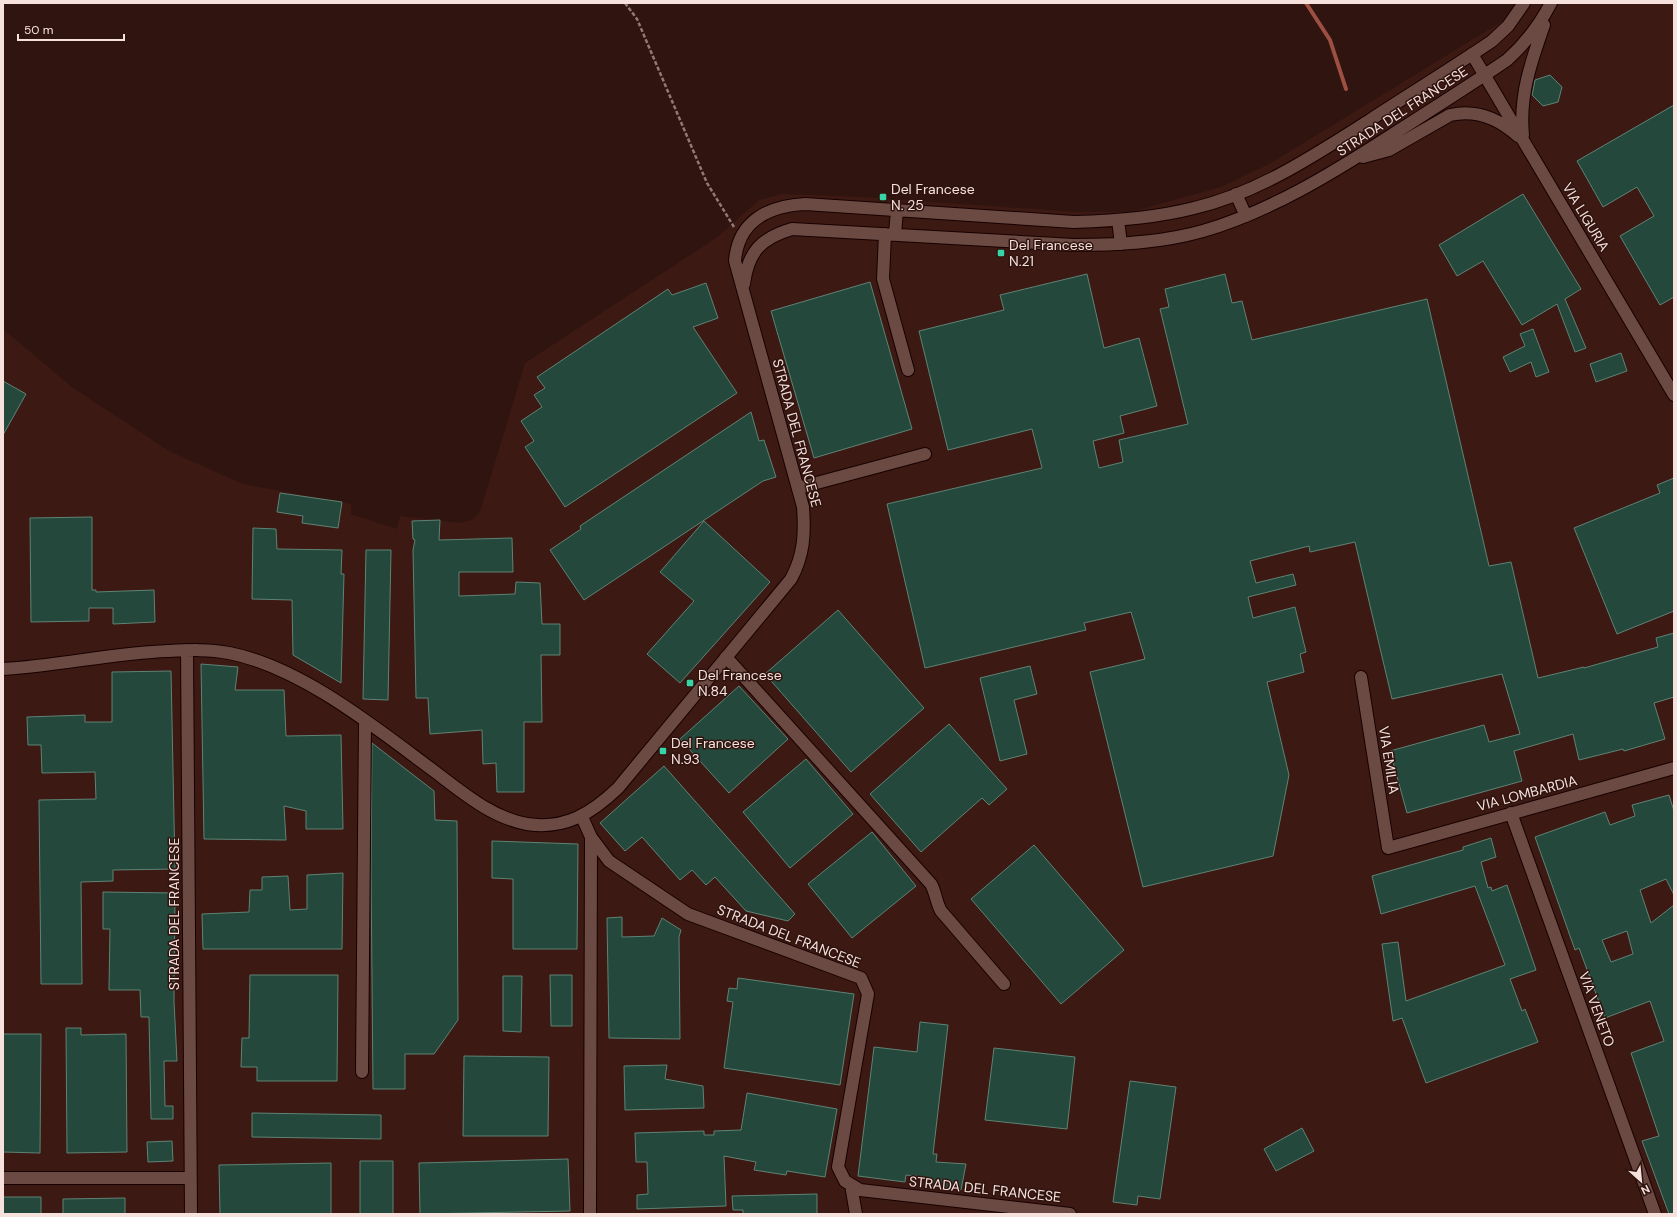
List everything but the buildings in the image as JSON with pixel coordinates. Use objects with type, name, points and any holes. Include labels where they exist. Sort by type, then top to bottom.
[{"type":"street","name":"STRADA DEL FRANCESE","points":[[3,669],[119,654],[187,650],[229,653],[265,664],[298,678],[365,721],[466,795],[503,817],[527,824],[541,825],[570,822],[582,817],[604,802],[618,788],[791,579],[797,568],[804,544],[805,530],[803,507],[744,287],[735,261],[736,249],[740,238],[761,214],[789,205],[805,204],[1074,222],[1118,220],[1195,208],[1264,183],[1330,146],[1492,41],[1508,26],[1524,3]]},
{"type":"street","name":"STRADA DEL FRANCESE","points":[[744,287],[749,262],[754,252],[770,237],[780,232],[792,229],[1074,245],[1121,244],[1201,232],[1274,204],[1350,162],[1486,75],[1507,60],[1526,42],[1540,24],[1551,3]]},
{"type":"street","points":[[1524,140],[1522,114],[1525,84],[1551,3]]},
{"type":"street","name":"VIA LIGURIA","points":[[1472,54],[1486,75],[1674,395]]},
{"type":"street","points":[[1350,162],[1389,150],[1450,115],[1460,113],[1478,113],[1493,119],[1510,128],[1524,140]]},
{"type":"street","points":[[1236,194],[1246,216]]},
{"type":"street","points":[[897,210],[890,234],[883,279],[908,370]]},
{"type":"street","points":[[1118,220],[1121,244]]},
{"type":"street","points":[[798,488],[925,454]]},
{"type":"street","name":"STRADA DEL FRANCESE","points":[[187,650],[191,1214]]},
{"type":"street","points":[[726,657],[931,884],[936,893],[936,902],[941,911],[1004,984]]},
{"type":"street","name":"VIA EMILIA","points":[[1361,677],[1388,848]]},
{"type":"street","points":[[362,1072],[365,721]]},
{"type":"street","name":"VIA LOMBARDIA","points":[[1388,848],[1674,768]]},
{"type":"street","name":"VIA VENETO","points":[[1511,813],[1655,1214]]},
{"type":"street","name":"STRADA DEL FRANCESE","points":[[582,817],[591,837],[609,861],[688,914],[861,978],[868,994],[838,1167],[845,1181],[860,1190],[1070,1214]]},
{"type":"street","name":"STRADA DEL FRANCESE","points":[[590,1214],[591,837]]},
{"type":"street","points":[[3,1178],[191,1178]]},
{"type":"street","name":"STRADA DEL FRANCESE","points":[[851,1185],[856,1214]]},
{"type":"path","points":[[625,3],[637,19],[707,183],[740,238]]},
{"type":"shaded area","points":[[1532,3],[1674,3],[1674,1214],[3,1214],[3,329],[72,387],[169,451],[243,484],[351,504],[351,514],[397,529],[400,516],[460,523],[472,520],[480,512],[525,363],[716,238],[759,200],[782,194],[862,197],[1075,212],[1131,212],[1221,187],[1271,163]]},
{"type":"waterway","points":[[1306,3],[1330,40],[1346,89]]},
{"type":"place","name":"Del Francese N. 25","points":[[883,197]]},
{"type":"place","name":"Del Francese N.21","points":[[1001,253]]},
{"type":"place","name":"Del Francese N.84","points":[[690,683]]},
{"type":"place","name":"Del Francese N.93","points":[[663,751]]}]
